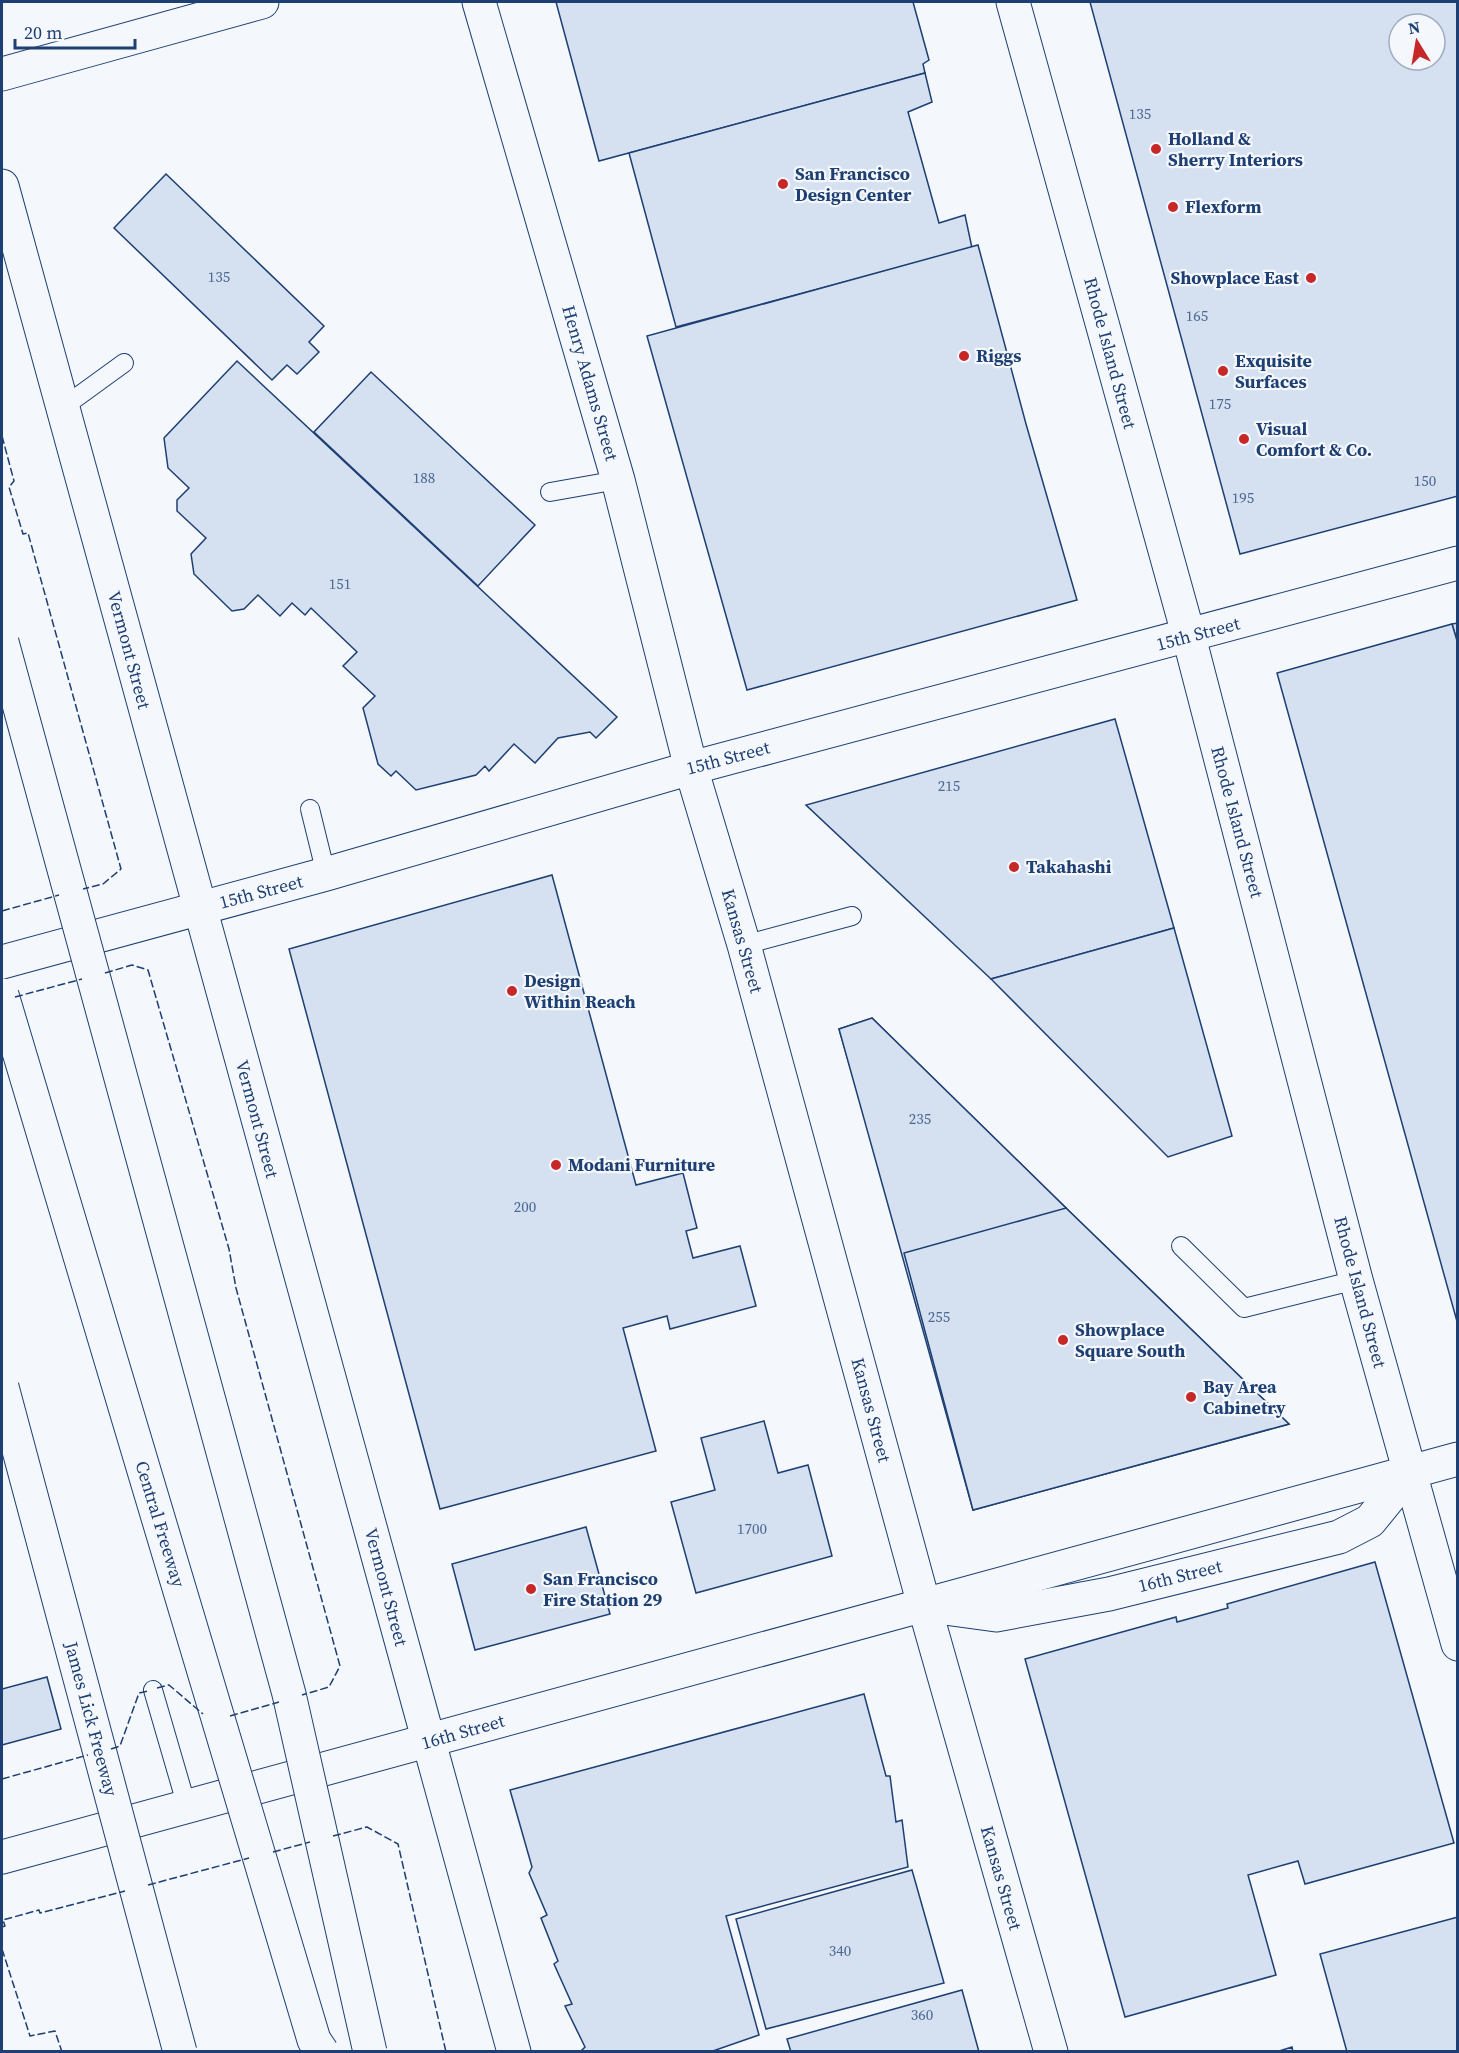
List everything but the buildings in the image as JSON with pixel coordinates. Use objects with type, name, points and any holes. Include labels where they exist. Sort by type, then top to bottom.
[{"type":"main road","points":[[2,75],[262,2]]},
{"type":"main road","name":"Henry Adams Street","points":[[479,2],[618,480],[691,768]]},
{"type":"main road","name":"Rhode Island Street","points":[[1013,2],[1189,637],[1356,1280],[1458,1644]]},
{"type":"main road","name":"Vermont Street","points":[[2,186],[514,2052]]},
{"type":"main road","name":"15th Street","points":[[2,962],[326,874],[691,768],[1189,637],[1458,563]]},
{"type":"main road","points":[[2,642],[289,1694],[370,2052]]},
{"type":"main road","name":"Kansas Street","points":[[691,768],[744,945],[924,1605],[1051,2052]]},
{"type":"main road","name":"Central Freeway","points":[[2,995],[314,2040],[321,2052]]},
{"type":"main road","name":"James Lick Freeway","points":[[2,1387],[180,2052]]},
{"type":"main road","name":"16th Street","points":[[2,1857],[1458,1459]]},
{"type":"main road","name":"16th Street","points":[[924,1605],[996,1615],[1109,1594],[1339,1537],[1370,1521],[1409,1473]]},
{"type":"lane","points":[[62,408],[124,363]]},
{"type":"lane","points":[[550,492],[618,480]]},
{"type":"lane","points":[[310,809],[326,874]]},
{"type":"lane","points":[[744,945],[852,916]]},
{"type":"lane","points":[[1181,1246],[1244,1308],[1356,1280]]},
{"type":"lane","points":[[153,1690],[187,1807]]},
{"type":"fence","points":[[2,436],[14,481],[9,487],[23,534],[28,533],[121,869],[103,884],[83,889]]},
{"type":"fence","points":[[2,911],[59,895]]},
{"type":"fence","points":[[105,973],[132,965],[148,970],[229,1249],[236,1288],[340,1666],[329,1687],[302,1695]]},
{"type":"fence","points":[[15,997],[82,979]]},
{"type":"fence","points":[[157,1688],[169,1685],[203,1714]]},
{"type":"fence","points":[[111,1749],[120,1746],[139,1693],[148,1691]]},
{"type":"fence","points":[[230,1716],[279,1702]]},
{"type":"fence","points":[[2,1779],[88,1755]]},
{"type":"fence","points":[[333,1836],[367,1827],[398,1844],[446,2052]]},
{"type":"fence","points":[[273,1852],[310,1842]]},
{"type":"fence","points":[[148,1885],[249,1858]]},
{"type":"fence","points":[[2,1927],[5,1926],[3,1920],[125,1891]]},
{"type":"fence","points":[[2,1949],[30,2036],[55,2031],[62,2052]]},
{"type":"place","name":"Holland & Sherry Interiors","points":[[1156,149]]},
{"type":"place","name":"San Francisco Design Center","points":[[783,184]]},
{"type":"place","name":"Flexform","points":[[1173,207]]},
{"type":"place","name":"Showplace East","points":[[1311,278]]},
{"type":"place","name":"Riggs","points":[[964,356]]},
{"type":"place","name":"Exquisite Surfaces","points":[[1223,371]]},
{"type":"place","name":"Visual Comfort & Co.","points":[[1244,439]]},
{"type":"place","name":"Takahashi","points":[[1014,867]]},
{"type":"place","name":"Design Within Reach","points":[[512,991]]},
{"type":"place","name":"Modani Furniture","points":[[556,1165]]},
{"type":"place","name":"Showplace Square South","points":[[1063,1340]]},
{"type":"place","name":"Bay Area Cabinetry","points":[[1191,1397]]},
{"type":"place","name":"San Francisco Fire Station 29","points":[[531,1589]]}]
